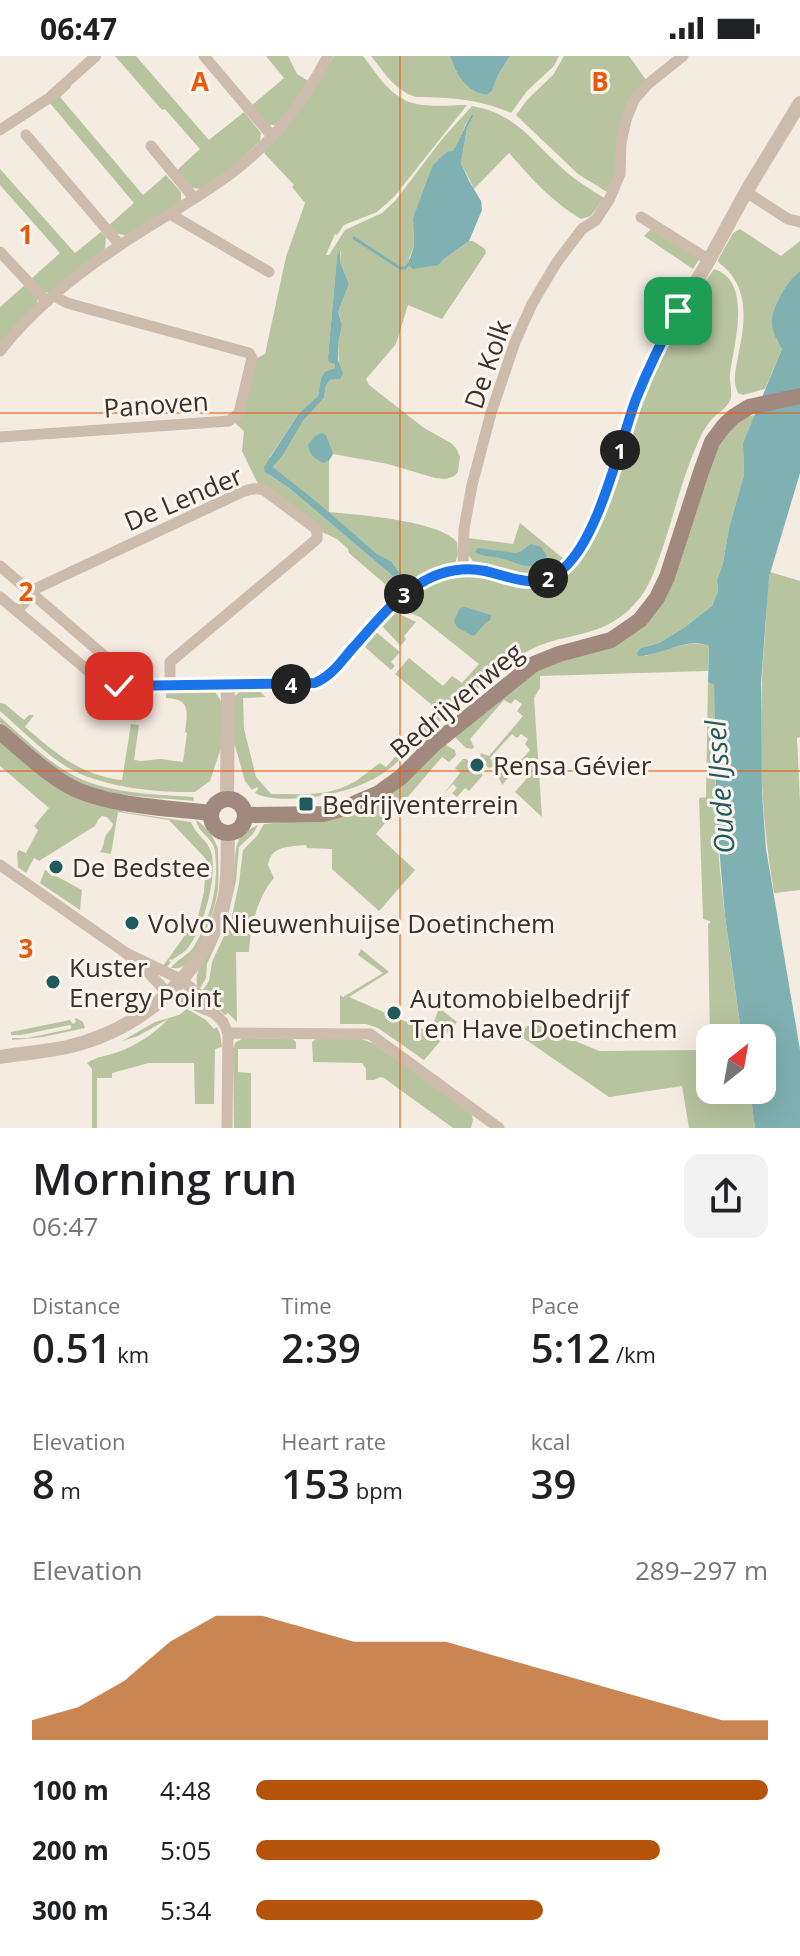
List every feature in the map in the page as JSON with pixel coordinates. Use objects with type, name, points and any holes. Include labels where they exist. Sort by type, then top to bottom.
[{"type":"main road","name":"Bedrijvenweg","points":[[245,815],[323,814],[379,793],[534,664],[611,640],[640,620],[657,598],[667,577],[712,442],[733,417],[749,407],[800,396]]},
{"type":"main road","points":[[0,732],[50,774],[89,795],[211,813]]},
{"type":"main road","points":[[227,799],[239,803],[245,815],[240,827],[228,833],[215,827],[211,820],[217,803],[227,799]]},
{"type":"street","points":[[0,130],[49,98],[96,56]]},
{"type":"street","points":[[204,56],[272,136]]},
{"type":"street","points":[[0,351],[50,299],[120,245],[237,169],[297,108],[328,56]]},
{"type":"street","name":"De Kolk","points":[[463,569],[464,529],[472,485],[491,413],[515,342],[532,304],[557,262],[582,229],[596,220],[610,198],[620,174],[621,143],[634,100],[648,84],[683,56]]},
{"type":"street","points":[[0,597],[107,684],[309,684],[331,673],[391,606],[431,577],[463,569],[527,581],[552,577],[571,562],[600,508],[635,402],[658,347],[800,103]]},
{"type":"street","points":[[26,135],[120,245]]},
{"type":"street","points":[[151,146],[194,198]]},
{"type":"street","points":[[746,192],[788,219],[800,222]]},
{"type":"street","points":[[170,214],[269,272]]},
{"type":"street","points":[[641,217],[709,260]]},
{"type":"street","points":[[0,252],[50,299]]},
{"type":"street","name":"Panoven","points":[[0,437],[229,421],[239,413],[252,358],[249,353],[50,299]]},
{"type":"street","name":"De Lender","points":[[17,611],[37,588],[242,492],[259,488],[264,490],[315,528],[317,539],[170,662],[170,686]]},
{"type":"street","points":[[0,566],[116,666],[119,686]]},
{"type":"street","points":[[227,799],[228,684]]},
{"type":"street","points":[[0,1057],[86,1041],[131,1022],[168,994],[197,961],[214,929],[225,898],[228,833]]},
{"type":"street","points":[[0,865],[126,953],[168,994],[214,1013]]},
{"type":"street","points":[[126,953],[182,980],[223,1022],[228,1033],[227,1128]]},
{"type":"street","points":[[228,1033],[370,1034],[499,1128]]},
{"type":"green space","points":[[115,56],[136,56],[209,140],[244,112],[261,133],[260,141],[232,168],[201,189],[192,188],[176,171],[200,149]]},
{"type":"green space","points":[[266,56],[288,56],[297,74],[310,82],[278,125],[269,125],[251,106],[284,78]]},
{"type":"green space","points":[[334,56],[363,56],[386,85],[403,99],[426,105],[467,105],[394,197],[377,212],[344,225],[335,234],[326,255],[345,230],[382,213],[395,201],[472,106],[501,115],[512,122],[568,173],[604,198],[591,216],[581,219],[551,197],[509,153],[474,189],[461,163],[472,114],[460,142],[413,218],[414,246],[409,259],[444,259],[469,241],[485,249],[486,253],[442,319],[408,305],[396,344],[366,379],[369,385],[424,428],[456,448],[460,457],[458,472],[446,479],[333,454],[329,461],[329,512],[416,524],[433,528],[457,542],[455,564],[421,575],[392,598],[384,592],[385,584],[337,539],[322,532],[258,484],[242,451],[244,431],[235,423],[257,358],[265,354],[286,257],[305,203],[264,150],[317,85]],"holes":[[[341,251],[340,262],[349,284],[338,312],[342,325],[338,345],[340,379],[330,380],[326,385],[324,398],[303,421],[273,467],[377,554],[391,561],[394,577],[289,488],[269,475],[270,457],[299,413],[318,396],[321,378],[335,368],[328,357],[337,257]]]},
{"type":"green space","points":[[371,56],[450,56],[467,86],[487,95],[510,56],[559,56],[554,66],[527,91],[511,113],[475,102],[416,97],[390,80]]},
{"type":"green space","points":[[564,56],[629,56],[646,80],[635,91],[614,178],[607,192],[578,174],[516,115],[553,75]]},
{"type":"green space","points":[[70,85],[60,97],[143,195],[166,175],[181,192],[181,201],[128,236],[114,233],[108,226],[134,203],[49,102]]},
{"type":"green space","points":[[0,169],[75,253],[101,232],[106,237],[105,250],[51,293],[44,292],[31,279],[60,253],[0,185]]},
{"type":"green space","points":[[740,229],[781,256],[800,241],[800,271],[794,276],[776,339],[782,349],[765,389],[743,395],[738,393],[735,385],[743,322],[741,296],[730,273],[718,260],[733,233]]},
{"type":"green space","points":[[655,230],[700,258],[693,269],[644,236]]},
{"type":"green space","points":[[714,269],[726,276],[734,286],[737,300],[731,397],[700,437],[656,566],[639,599],[611,623],[552,641],[521,655],[433,726],[393,766],[372,779],[350,789],[315,797],[278,798],[255,793],[257,787],[252,790],[245,781],[232,735],[233,698],[241,690],[259,690],[265,697],[243,698],[244,729],[256,777],[271,794],[314,794],[344,787],[380,763],[386,767],[438,710],[395,674],[409,658],[443,686],[452,676],[462,683],[479,664],[420,617],[403,610],[401,604],[432,585],[457,577],[546,585],[606,509],[654,371],[687,307]]},
{"type":"green space","points":[[25,285],[37,298],[38,306],[0,345],[0,307]]},
{"type":"green space","points":[[755,415],[743,443],[744,475],[712,606],[659,643],[641,648],[645,656],[685,645],[709,646],[708,671],[540,676],[540,688],[534,698],[542,817],[515,792],[528,777],[520,770],[529,758],[502,785],[498,776],[502,771],[508,775],[530,750],[525,744],[528,739],[521,734],[517,738],[512,734],[490,758],[494,762],[493,767],[489,768],[479,760],[481,753],[489,756],[523,716],[517,711],[522,704],[515,699],[511,704],[504,700],[470,739],[472,749],[466,748],[455,737],[526,673],[633,633],[724,434],[745,417]]},
{"type":"green space","points":[[520,523],[565,560],[554,568],[532,573],[474,563],[468,554],[468,538],[513,544]]},
{"type":"green space","points":[[770,572],[800,581],[800,737],[797,738],[800,890],[774,893],[765,828],[761,732]]},
{"type":"green space","points":[[393,611],[416,622],[404,636],[406,639],[401,646],[381,625]]},
{"type":"green space","points":[[376,632],[400,652],[391,662],[395,666],[391,670],[366,648],[365,645]]},
{"type":"green space","points":[[708,682],[714,685],[715,797],[720,870],[740,1024],[710,1024],[710,921],[703,919],[699,798],[706,797]]},
{"type":"green space","points":[[210,689],[221,701],[221,748],[210,781],[195,792],[129,787],[80,774],[50,755],[0,711],[0,703],[24,720],[34,715],[25,727],[58,754],[93,773],[122,780],[131,724],[139,725],[134,760],[183,762],[186,708],[180,701],[166,698],[166,693],[169,690]]},
{"type":"green space","points":[[0,717],[51,761],[83,780],[130,792],[193,797],[194,801],[117,794],[73,780],[35,754],[0,723]]},
{"type":"green space","points":[[0,739],[124,812],[191,822],[209,847],[212,884],[193,940],[184,952],[170,959],[167,967],[163,966],[198,917],[204,892],[206,859],[169,820],[118,812],[111,854],[100,852],[113,824],[102,816],[95,826],[39,861],[34,858],[26,873],[18,867],[17,853],[19,850],[26,853],[38,830],[34,826],[49,808],[0,766]]},
{"type":"green space","points":[[444,744],[455,750],[456,755],[449,762],[442,757],[376,834],[415,870],[379,911],[332,869],[332,849],[307,848],[306,845],[282,848],[273,854],[268,865],[274,878],[256,912],[249,952],[236,952],[237,1022],[228,1013],[225,1015],[201,993],[209,981],[212,962],[231,921],[243,850],[264,824],[323,818]]},
{"type":"green space","points":[[463,759],[483,775],[469,791],[465,788],[457,797],[452,793],[457,788],[453,784],[443,795],[460,773],[455,768]]},
{"type":"green space","points":[[196,820],[210,833],[218,849],[217,895],[196,952],[182,967],[171,968],[193,948],[208,918],[213,896],[215,849]]},
{"type":"green space","points":[[258,825],[239,847],[236,881],[227,920],[199,990],[198,973],[225,898],[237,843],[244,833]]},
{"type":"green space","points":[[45,870],[82,890],[80,910],[40,883]]},
{"type":"green space","points":[[361,949],[389,972],[349,997],[430,1032],[439,1008],[457,1022],[424,1060],[378,1028],[366,1024],[340,1024],[340,995],[343,997],[383,973],[358,955]]},
{"type":"green space","points":[[187,1009],[206,1020],[214,1029],[217,1027],[220,1034],[222,1047],[215,1049],[214,1104],[195,1104],[194,1063],[149,1063],[112,1073],[112,1078],[97,1078],[97,1128],[92,1128],[92,1069],[87,1063],[132,1046],[168,1019],[122,1041],[155,1022],[179,1015]]},
{"type":"green space","points":[[76,1018],[83,1022],[85,1028],[12,1040],[70,1029],[70,1025],[11,1035],[11,1032],[70,1020],[73,1024]]},
{"type":"green space","points":[[538,1025],[599,1051],[696,1050],[696,1104],[752,1104],[755,1128],[689,1128],[682,1086],[609,1097],[519,1035],[527,1026]]},
{"type":"green space","points":[[243,1038],[293,1039],[296,1049],[238,1049],[238,1072],[251,1073],[251,1128],[234,1128],[233,1049],[235,1043]]},
{"type":"green space","points":[[317,1038],[361,1039],[373,1043],[471,1113],[471,1128],[453,1128],[384,1078],[366,1080],[366,1069],[362,1063],[313,1062],[312,1042]]},
{"type":"water","points":[[450,56],[510,56],[487,95],[467,86]]},
{"type":"water","points":[[472,114],[461,163],[481,201],[482,210],[469,241],[438,265],[413,269],[408,265],[414,246],[413,218],[433,165],[447,152],[453,151]]},
{"type":"water","points":[[340,250],[340,262],[349,284],[338,312],[342,325],[338,360],[343,374],[340,379],[330,380],[326,385],[324,398],[303,421],[273,467],[377,554],[391,561],[399,573],[397,577],[289,488],[265,472],[264,467],[299,413],[318,396],[325,372],[335,368],[328,357]]},
{"type":"water","name":"Oude IJssel","points":[[800,271],[800,473],[769,577],[761,719],[766,849],[800,1050],[800,1128],[755,1128],[752,1104],[776,1104],[776,1024],[740,1024],[725,916],[716,813],[714,685],[708,682],[709,646],[692,643],[647,655],[638,656],[637,653],[641,648],[659,643],[685,627],[712,606],[744,475],[743,443],[782,349],[772,317]]},
{"type":"water","points":[[321,433],[326,435],[333,454],[324,463],[313,456],[308,445]]},
{"type":"water","points":[[531,544],[541,547],[547,556],[534,566],[475,552],[478,548],[515,553]]},
{"type":"water","points":[[460,608],[491,615],[490,620],[473,636],[457,627],[454,621]]},
{"type":"waterway","points":[[354,238],[400,268],[411,262]]},
{"type":"place","name":"Rensa Gévier","points":[[477,765]]},
{"type":"place","name":"Bedrijventerrein","points":[[306,804]]},
{"type":"place","name":"De Bedstee","points":[[56,867]]},
{"type":"place","name":"Volvo Nieuwenhuijse Doetinchem","points":[[132,923]]},
{"type":"place","name":"Kuster Energy Point","points":[[53,982]]},
{"type":"place","name":"Automobielbedrijf Ten Have Doetinchem","points":[[394,1013]]},
{"type":"route","points":[[119,686],[315,683],[331,673],[403,595],[431,577],[463,569],[527,581],[543,580],[565,569],[585,539],[600,508],[635,402],[658,347],[678,311]]}]
